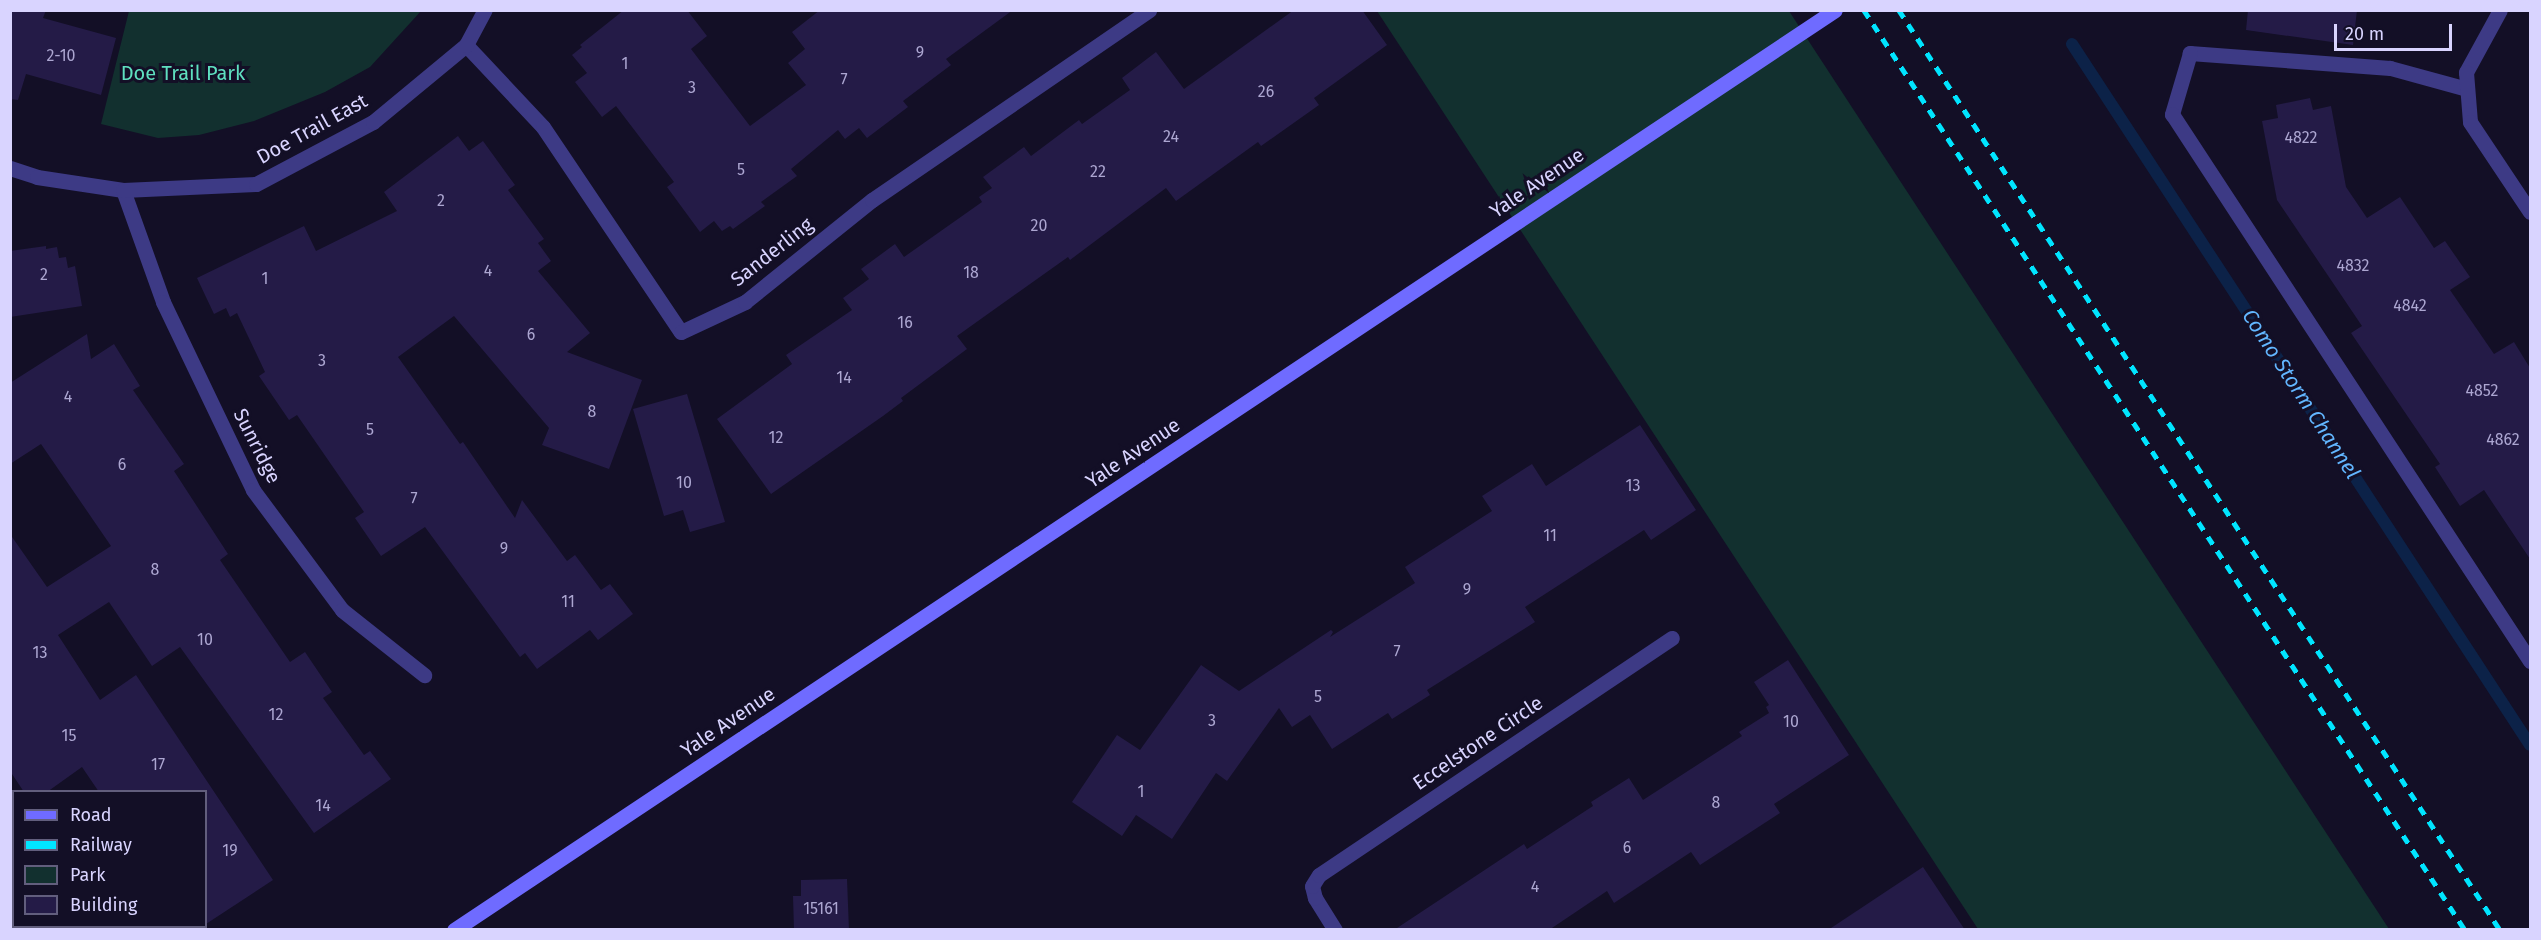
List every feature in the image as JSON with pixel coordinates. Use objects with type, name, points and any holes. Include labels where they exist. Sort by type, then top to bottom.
[{"type":"main road","name":"Yale Avenue","points":[[454,930],[1834,10]]},
{"type":"street","name":"Doe Trail East","points":[[10,168],[37,177],[123,190],[256,184],[373,122],[466,45],[484,10]]},
{"type":"street","name":"Sanderling","points":[[466,45],[543,127],[681,332],[745,302],[872,200],[1149,10]]},
{"type":"street","points":[[2500,10],[2466,72],[2470,122],[2530,212]]},
{"type":"street","points":[[2467,89],[2390,68],[2190,53],[2172,114],[2530,661]]},
{"type":"street","name":"Sunridge","points":[[123,190],[164,302],[253,490],[342,610],[424,675]]},
{"type":"street","name":"Eccelstone Circle","points":[[1335,930],[1316,898],[1312,886],[1319,875],[1672,638]]},
{"type":"green space","name":"Doe Trail Park","points":[[129,10],[421,11],[370,67],[325,92],[254,121],[199,135],[158,138],[101,124]]},
{"type":"green space","points":[[1377,11],[1789,11],[2389,929],[1978,929]]},
{"type":"building","points":[[10,10],[46,10],[43,18],[116,38],[101,95],[26,74],[18,100],[10,99]]},
{"type":"building","points":[[624,10],[687,10],[707,36],[691,49],[750,126],[806,85],[788,63],[805,49],[792,32],[820,10],[1013,10],[946,59],[951,65],[903,101],[908,107],[867,138],[859,128],[845,139],[838,130],[791,169],[797,176],[761,202],[765,206],[733,229],[730,226],[722,231],[714,221],[700,232],[667,187],[674,182],[616,106],[602,117],[575,82],[587,73],[572,55],[582,47],[580,45]]},
{"type":"building","points":[[1294,10],[1362,10],[1387,45],[1314,98],[1319,105],[1261,146],[1258,142],[1176,201],[1166,188],[1070,260],[1068,257],[957,336],[967,349],[901,398],[903,401],[883,416],[771,494],[717,419],[792,364],[786,355],[852,310],[843,298],[869,279],[861,269],[895,244],[904,257],[982,202],[979,197],[992,188],[983,177],[1024,147],[1031,156],[1079,120],[1082,124],[1130,90],[1122,78],[1156,52],[1184,89]]},
{"type":"building","points":[[2248,10],[2357,10],[2353,45],[2246,30]]},
{"type":"building","points":[[2310,98],[2313,110],[2331,106],[2346,187],[2367,218],[2400,197],[2434,248],[2445,241],[2470,277],[2450,290],[2494,354],[2514,342],[2530,368],[2530,559],[2484,490],[2460,506],[2435,467],[2440,464],[2351,333],[2362,326],[2277,200],[2262,121],[2278,118],[2276,105]]},
{"type":"building","points":[[458,136],[469,151],[483,141],[515,185],[508,190],[544,239],[538,243],[551,261],[538,271],[590,333],[567,352],[642,380],[609,469],[542,445],[549,428],[454,316],[398,357],[460,444],[463,442],[515,518],[522,500],[567,561],[575,555],[601,590],[610,584],[633,614],[598,640],[590,630],[537,669],[525,653],[520,657],[425,527],[381,556],[355,518],[364,512],[297,415],[289,420],[259,376],[265,372],[237,313],[230,317],[226,308],[214,314],[197,278],[304,226],[316,251],[397,211],[384,192]]},
{"type":"building","points":[[46,246],[46,249],[57,247],[59,258],[66,257],[68,268],[75,266],[82,306],[10,317],[10,251]]},
{"type":"building","points":[[87,334],[91,359],[114,344],[140,386],[133,390],[184,464],[174,471],[228,554],[220,560],[290,662],[305,652],[332,692],[323,698],[364,755],[370,751],[391,779],[314,833],[180,647],[152,666],[109,602],[58,635],[100,700],[136,675],[273,880],[207,923],[207,790],[98,790],[82,767],[50,790],[23,790],[10,771],[10,534],[47,587],[111,546],[41,444],[10,464],[10,383]]},
{"type":"building","points":[[687,394],[725,522],[690,532],[683,510],[664,516],[633,409]]},
{"type":"building","points":[[1640,425],[1696,510],[1651,540],[1644,530],[1525,607],[1535,622],[1427,690],[1430,695],[1392,719],[1388,713],[1332,749],[1310,715],[1292,727],[1279,708],[1227,781],[1216,773],[1172,839],[1136,815],[1122,836],[1072,802],[1117,735],[1140,750],[1201,665],[1239,691],[1331,630],[1333,632],[1330,637],[1415,583],[1405,567],[1492,511],[1482,496],[1532,464],[1546,486]]},
{"type":"building","points":[[1788,660],[1849,755],[1774,804],[1780,813],[1700,865],[1691,852],[1614,903],[1607,891],[1549,930],[1394,930],[1524,844],[1527,849],[1593,806],[1591,802],[1629,778],[1643,800],[1742,736],[1739,732],[1769,713],[1766,707],[1769,705],[1754,682]]},
{"type":"building","points":[[1923,867],[1965,930],[1828,930]]},
{"type":"building","points":[[847,879],[849,930],[794,930],[793,896],[801,896],[801,880]]},
{"type":"waterway","name":"Como Storm Channel","points":[[2072,44],[2530,745]]},
{"type":"railway","points":[[1864,10],[2465,930]]},
{"type":"railway","points":[[1899,10],[2500,930]]}]
